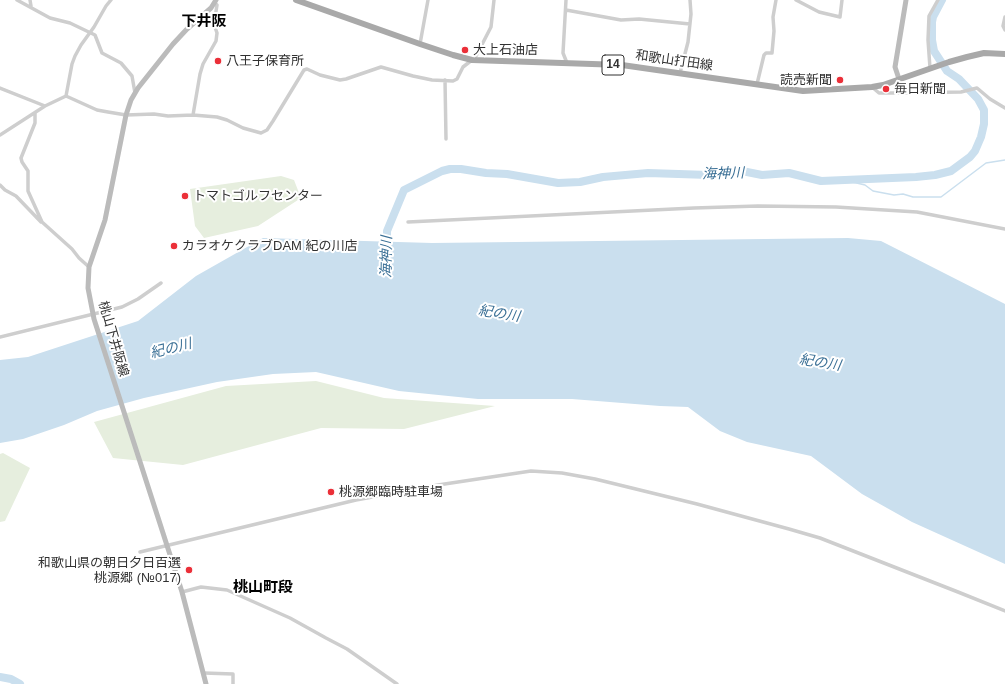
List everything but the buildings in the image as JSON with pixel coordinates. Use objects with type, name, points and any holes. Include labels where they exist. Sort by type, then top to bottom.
[{"type":"main road","name":"和歌山打田線","points":[[296,0],[420,44],[473,60],[622,65],[803,91],[872,87],[949,62],[984,53],[1005,54]]},
{"type":"main road","points":[[899,79],[895,67],[906,0]]},
{"type":"main road","name":"桃山下井阪線","points":[[206,684],[182,592],[93,317],[88,288],[89,267],[105,220],[126,114],[131,100],[173,44],[216,1]]},
{"type":"street","points":[[16,0],[31,6],[50,18],[70,23],[95,35],[102,53],[121,63],[132,76],[135,93]]},
{"type":"street","points":[[30,0],[31,6]]},
{"type":"street","points":[[66,96],[75,56],[110,0]]},
{"type":"street","points":[[420,44],[428,0]]},
{"type":"street","points":[[0,134],[45,106],[66,96],[97,110],[126,114],[154,114],[168,116],[193,115],[217,117],[243,128],[261,133],[267,130],[304,70],[340,80],[381,67],[432,80],[453,81],[457,79],[463,67],[473,60],[491,27],[494,0]]},
{"type":"street","points":[[566,0],[563,53],[567,63]]},
{"type":"street","points":[[680,73],[688,42],[691,14],[690,0]]},
{"type":"street","points":[[757,84],[764,55],[766,53],[772,53],[774,30],[773,17],[776,0]]},
{"type":"street","points":[[796,0],[819,12],[840,17],[842,0]]},
{"type":"street","points":[[933,68],[928,40],[930,16],[938,0]]},
{"type":"street","points":[[193,115],[203,64],[216,41],[217,33],[214,24],[217,5],[216,1]]},
{"type":"street","points":[[566,10],[621,20],[639,19],[690,24]]},
{"type":"street","points":[[1005,17],[1003,26],[1005,30]]},
{"type":"street","points":[[445,80],[446,139]]},
{"type":"street","points":[[872,87],[875,91],[882,93],[961,92],[977,88],[990,99],[1005,108]]},
{"type":"street","points":[[0,88],[45,106]]},
{"type":"street","points":[[35,113],[35,123],[24,150],[22,162],[28,171],[28,191],[42,222]]},
{"type":"street","points":[[0,185],[5,190],[16,196],[38,220],[72,249],[89,267]]},
{"type":"street","points":[[408,222],[758,206],[836,207],[917,212],[1005,229]]},
{"type":"street","points":[[0,337],[93,317],[122,307],[138,299],[161,283]]},
{"type":"street","points":[[140,552],[166,544],[363,498],[531,471],[562,473],[595,479],[697,504],[820,538],[1005,611]]},
{"type":"street","points":[[182,592],[201,587],[227,590],[290,618],[346,649],[397,684]]},
{"type":"street","points":[[204,673],[233,674],[233,684]]},
{"type":"green space","points":[[281,176],[294,180],[301,198],[258,226],[204,238],[195,226],[190,189]]},
{"type":"green space","points":[[316,381],[384,398],[495,406],[404,429],[321,428],[183,465],[113,458],[94,422],[226,386]]},
{"type":"green space","points":[[3,453],[30,468],[5,521],[0,522],[0,454]]},
{"type":"water","name":"紀の川","points":[[263,238],[432,243],[848,238],[881,241],[1005,304],[1005,564],[912,522],[862,494],[811,456],[747,442],[720,431],[688,407],[572,399],[478,399],[399,391],[316,372],[273,374],[217,382],[144,398],[97,411],[64,425],[23,439],[0,443],[0,360],[28,357],[138,321],[196,276]]},
{"type":"waterway","name":"海神川","points":[[387,251],[387,231],[404,190],[442,171],[450,169],[507,174],[558,183],[580,182],[603,177],[648,173],[709,175],[742,171],[762,175],[789,173],[821,181],[916,177],[935,175],[951,171],[970,157],[975,151],[981,137],[984,124],[984,110],[978,99],[959,79],[947,71],[934,51],[932,40],[932,22],[942,0]]},
{"type":"waterway","points":[[844,180],[865,185],[873,191],[894,195],[903,194],[913,197],[941,197],[986,163],[1005,160]]},
{"type":"waterway","points":[[0,677],[11,679],[20,684]]},
{"type":"place","name":"大上石油店","points":[[465,50]]},
{"type":"place","name":"八王子保育所","points":[[218,61]]},
{"type":"place","name":"読売新聞","points":[[840,80]]},
{"type":"place","name":"毎日新聞","points":[[886,89]]},
{"type":"place","name":"トマトゴルフセンター","points":[[185,196]]},
{"type":"place","name":"カラオケクラブDAM 紀の川店","points":[[174,246]]},
{"type":"place","name":"桃源郷臨時駐車場","points":[[331,492]]},
{"type":"place","name":"和歌山県の朝日夕日百選 桃源郷 (№017)","points":[[189,570]]},
{"type":"district","name":"下井阪","points":[[204,22]]},
{"type":"district","name":"桃山町段","points":[[263,588]]}]
